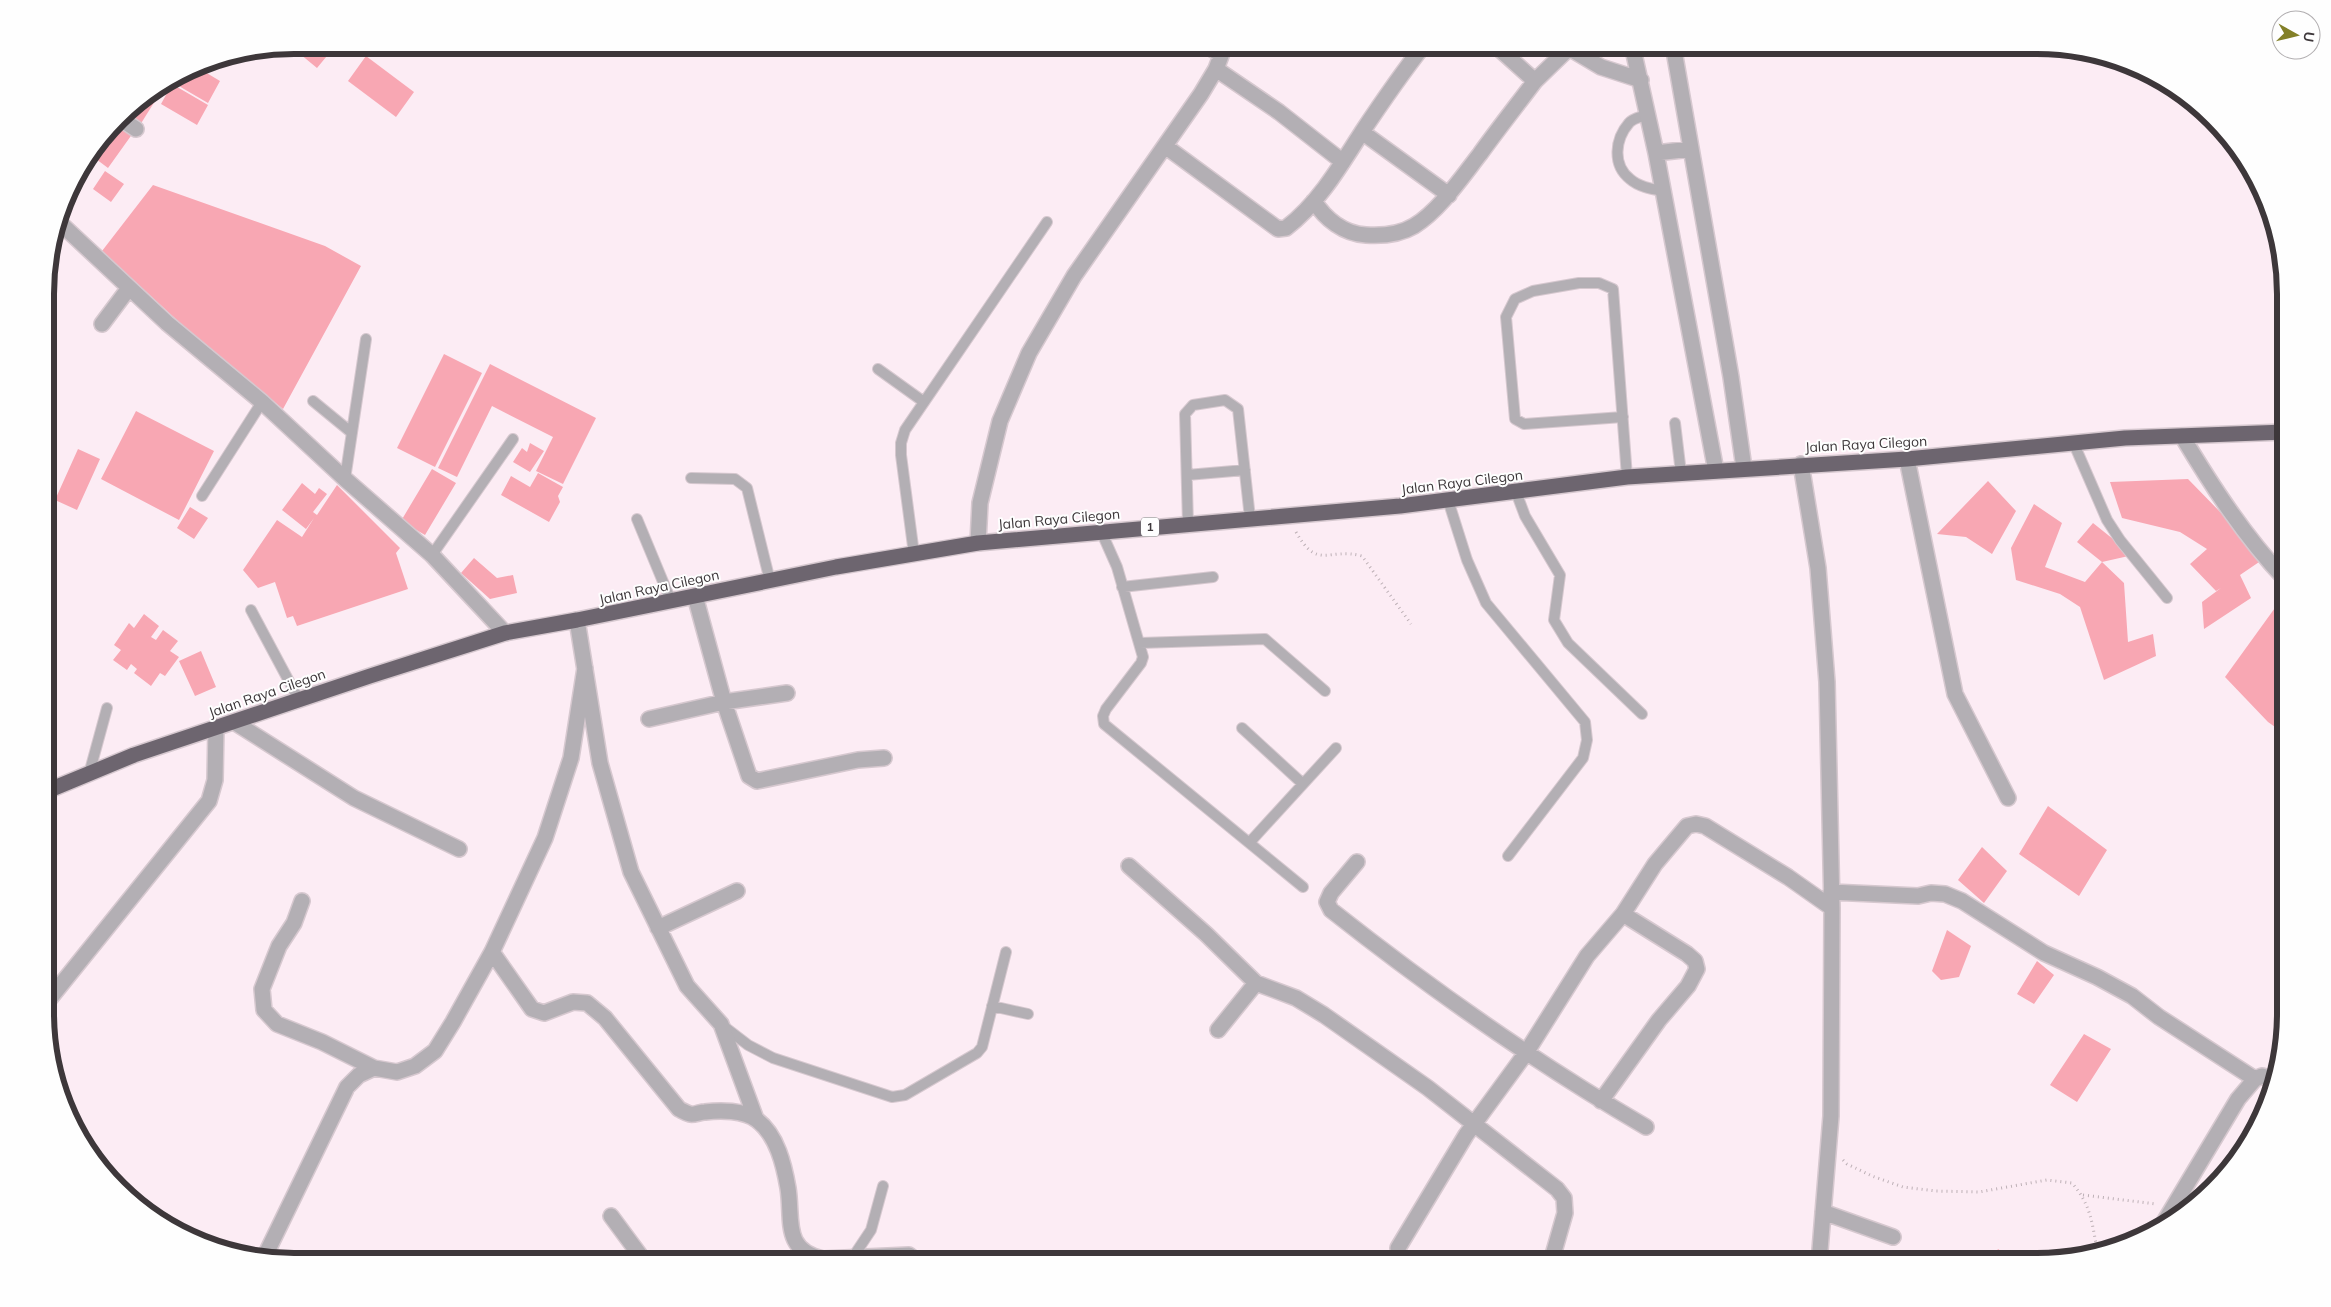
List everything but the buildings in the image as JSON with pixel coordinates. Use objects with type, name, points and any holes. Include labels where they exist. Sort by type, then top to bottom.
[{"type":"highway","name":"Jalan Raya Cilegon","points":[[54,786],[216,727],[505,633],[770,581],[978,543],[1400,506],[1627,477],[1907,458],[2125,438],[2277,432]]},
{"type":"street","points":[[978,543],[980,503],[989,463],[1000,421],[1014,383],[1029,353],[1074,276],[1165,146],[1216,69],[1222,54]]},
{"type":"street","points":[[1165,146],[1278,229],[1282,229],[1291,225],[1314,201],[1417,54]]},
{"type":"street","points":[[1505,54],[1535,81]]},
{"type":"street","points":[[1314,201],[1329,220],[1349,232],[1361,235],[1380,236],[1398,233],[1414,226],[1449,195],[1535,81],[1560,54]]},
{"type":"street","points":[[1578,54],[1601,67],[1641,80]]},
{"type":"street","points":[[1634,54],[1641,80],[1646,115],[1656,153],[1716,471]]},
{"type":"street","points":[[1675,54],[1731,377],[1744,468]]},
{"type":"street","points":[[1216,69],[1279,112],[1343,162]]},
{"type":"street","points":[[126,122],[136,129]]},
{"type":"street","points":[[1362,132],[1449,195]]},
{"type":"street","points":[[1656,153],[1691,149]]},
{"type":"street","points":[[64,226],[167,323],[262,402],[345,479],[432,555],[505,633]]},
{"type":"street","points":[[102,324],[130,288]]},
{"type":"street","points":[[2182,436],[2209,480],[2265,558],[2277,570]]},
{"type":"street","points":[[1907,458],[1954,694],[2008,798]]},
{"type":"street","points":[[1801,464],[1818,568],[1827,682],[1832,892],[1831,1116],[1820,1253]]},
{"type":"street","points":[[695,596],[724,702],[748,776],[757,781],[858,760],[884,758]]},
{"type":"street","points":[[577,620],[600,763],[631,872],[687,986],[721,1024],[756,1119],[770,1133],[782,1161],[788,1189],[790,1229],[796,1242],[809,1253]]},
{"type":"street","points":[[302,901],[294,923],[279,946],[262,989],[264,1010],[277,1024],[322,1042],[374,1068],[397,1072],[415,1066],[434,1051],[453,1022],[492,952],[545,838],[564,784],[577,726],[585,668]]},
{"type":"street","points":[[649,719],[724,702],[787,693]]},
{"type":"street","points":[[234,722],[354,798],[460,849]]},
{"type":"street","points":[[54,993],[209,801],[215,780],[216,727]]},
{"type":"street","points":[[1398,1248],[1466,1135],[1526,1052],[1587,956],[1623,914],[1656,864],[1687,826],[1696,824],[1705,826],[1832,908]]},
{"type":"street","points":[[1357,862],[1331,893],[1327,902],[1330,910],[1438,991],[1526,1052],[1601,1101],[1646,1127]]},
{"type":"street","points":[[1129,866],[1206,934],[1256,983],[1303,1001],[1368,1045],[1557,1189],[1564,1198],[1564,1213],[1553,1253]]},
{"type":"street","points":[[658,928],[737,892]]},
{"type":"street","points":[[1832,892],[1918,896],[1931,893],[1945,894],[1962,901],[2044,953],[2097,977],[2132,996],[2255,1079]]},
{"type":"street","points":[[1601,1101],[1659,1020],[1688,986],[1697,969],[1694,961],[1687,954],[1623,914]]},
{"type":"street","points":[[492,952],[532,1009],[544,1013],[573,1002],[587,1003],[605,1018],[679,1109],[691,1115],[704,1112],[737,1113],[756,1119]]},
{"type":"street","points":[[1218,1030],[1256,983]]},
{"type":"street","points":[[267,1252],[347,1087],[359,1075],[374,1068]]},
{"type":"street","points":[[2170,1214],[2238,1099],[2255,1079],[2262,1076],[2268,1078]]},
{"type":"street","points":[[1823,1212],[1894,1237]]},
{"type":"street","points":[[611,1216],[638,1253]]},
{"type":"lane","points":[[1646,115],[1629,123],[1618,140],[1616,153],[1621,168],[1629,179],[1644,187],[1663,191]]},
{"type":"lane","points":[[914,554],[901,443],[905,430],[1047,222]]},
{"type":"lane","points":[[1623,417],[1524,424],[1515,419],[1506,317],[1516,299],[1532,291],[1579,283],[1600,283],[1613,289],[1623,417],[1627,477]]},
{"type":"lane","points":[[345,479],[366,339]]},
{"type":"lane","points":[[878,369],[924,402]]},
{"type":"lane","points":[[1188,524],[1185,414],[1193,405],[1225,400],[1238,409],[1250,518]]},
{"type":"lane","points":[[313,401],[352,433]]},
{"type":"lane","points":[[202,496],[262,402]]},
{"type":"lane","points":[[1675,423],[1681,473]]},
{"type":"lane","points":[[432,555],[514,439]]},
{"type":"lane","points":[[2074,444],[2107,520],[2120,540],[2168,598]]},
{"type":"lane","points":[[1187,475],[1245,470]]},
{"type":"lane","points":[[691,478],[735,479],[747,488],[770,581]]},
{"type":"lane","points":[[1516,492],[1526,516],[1560,576],[1554,620],[1568,643],[1642,714]]},
{"type":"lane","points":[[1448,500],[1467,560],[1486,603],[1585,722],[1587,740],[1583,758],[1508,856]]},
{"type":"lane","points":[[637,519],[671,601]]},
{"type":"lane","points":[[1101,531],[1117,567],[1143,657],[1141,663],[1106,709],[1103,716],[1104,724],[1303,887]]},
{"type":"lane","points":[[1122,587],[1213,577]]},
{"type":"lane","points":[[251,610],[299,700]]},
{"type":"lane","points":[[1140,643],[1265,639],[1325,691]]},
{"type":"lane","points":[[89,774],[107,708]]},
{"type":"lane","points":[[1242,728],[1303,784]]},
{"type":"lane","points":[[1250,842],[1336,748]]},
{"type":"lane","points":[[721,1024],[748,1045],[774,1058],[892,1097],[905,1095],[977,1054],[982,1047],[1006,952]]},
{"type":"lane","points":[[992,1006],[1028,1014]]},
{"type":"lane","points":[[846,1253],[871,1230],[883,1186]]},
{"type":"path","points":[[1287,515],[1305,549],[1316,555],[1352,553],[1362,556],[1411,624]]},
{"type":"path","points":[[1829,1146],[1847,1164],[1903,1187],[1936,1191],[1978,1192],[2048,1180],[2072,1182],[2088,1206],[2096,1246]]},
{"type":"path","points":[[2082,1195],[2174,1207]]}]
